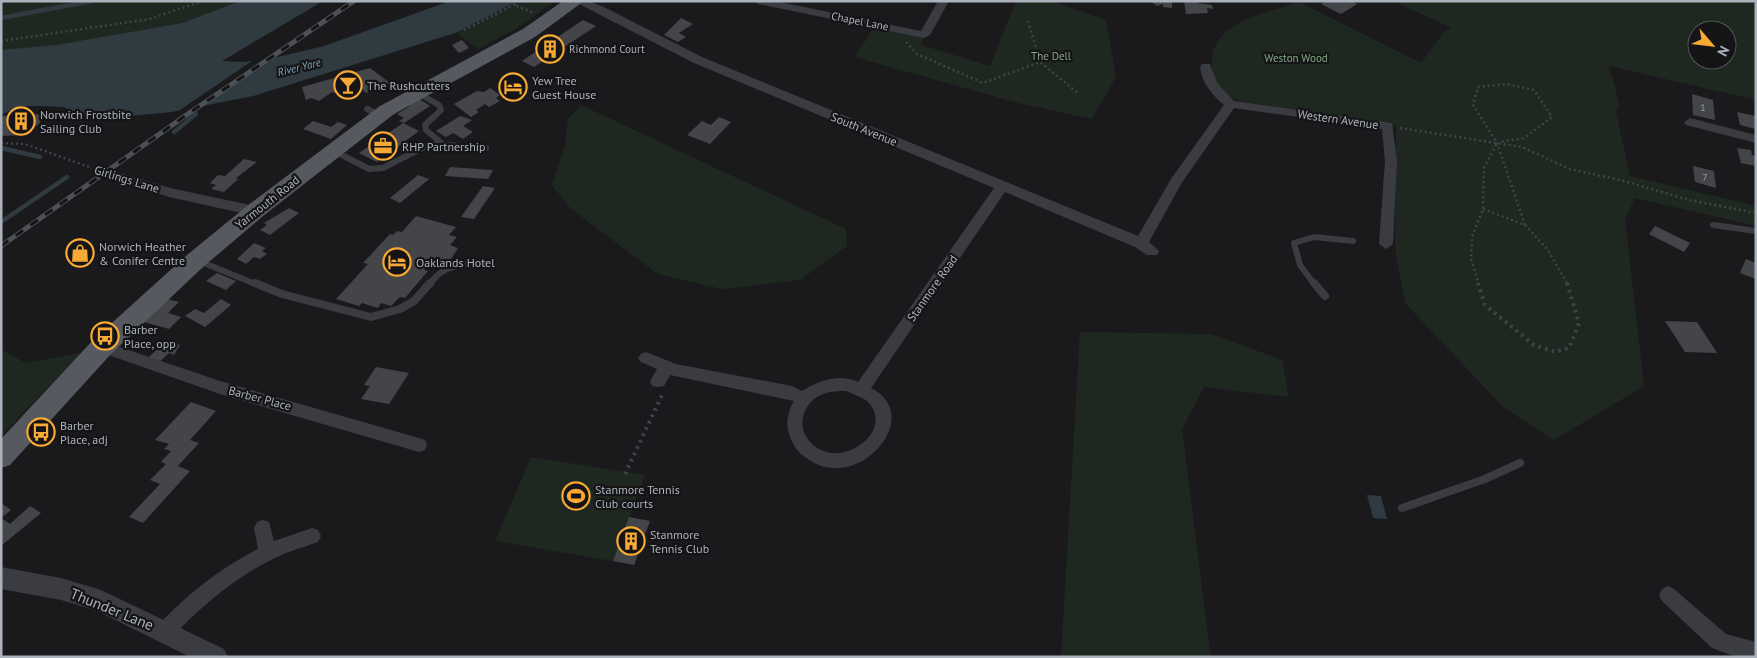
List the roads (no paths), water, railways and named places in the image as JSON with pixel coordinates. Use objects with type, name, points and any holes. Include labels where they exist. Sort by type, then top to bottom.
[{"type":"main road","name":"Yarmouth Road","points":[[1,456],[102,347],[195,261],[255,211],[334,151],[373,112],[505,46],[577,1]]},
{"type":"street","name":"South Avenue","points":[[577,1],[600,9],[698,60],[1140,243],[1152,251]]},
{"type":"street","name":"Chapel Lane","points":[[758,1],[924,35],[944,1]]},
{"type":"street","points":[[1140,243],[1147,235],[1176,182],[1231,104],[1218,94],[1207,73],[1206,67]]},
{"type":"street","name":"Western Avenue","points":[[1231,104],[1388,126],[1391,161],[1386,244]]},
{"type":"street","points":[[1690,122],[1756,139]]},
{"type":"street","name":"Girlings Lane","points":[[104,172],[169,192],[255,211]]},
{"type":"street","name":"Stanmore Road","points":[[862,389],[1002,186]]},
{"type":"street","name":"Barber Place","points":[[102,347],[177,374],[419,445]]},
{"type":"street","points":[[646,358],[670,368],[792,393],[804,399]]},
{"type":"street","points":[[658,381],[670,368]]},
{"type":"street","points":[[848,384],[862,389],[874,397],[881,408],[884,422],[880,437],[871,449],[861,456],[842,461],[824,459],[809,452],[798,441],[794,429],[795,413],[804,399],[814,391],[831,385],[848,384]]},
{"type":"street","points":[[263,528],[267,552]]},
{"type":"street","points":[[165,631],[186,608],[223,577],[267,552],[312,536]]},
{"type":"street","name":"Thunder Lane","points":[[1,578],[61,589],[101,601],[216,657]]},
{"type":"street","points":[[1668,595],[1690,606],[1719,641],[1730,646],[1756,652]]},
{"type":"lane","points":[[416,92],[439,105],[441,110],[425,124],[426,130],[444,145]]},
{"type":"lane","points":[[334,151],[369,169],[382,168],[426,146],[444,145],[486,148]]},
{"type":"lane","points":[[1714,225],[1756,231]]},
{"type":"lane","points":[[1325,296],[1298,262],[1293,251],[1294,243],[1299,239],[1311,237],[1353,241]]},
{"type":"lane","points":[[195,261],[203,262],[282,294],[371,316],[400,309],[414,301],[429,286],[436,275],[449,267],[466,264]]},
{"type":"lane","points":[[1402,508],[1469,485],[1520,463]]},
{"type":"water","name":"River Yare","points":[[240,1],[323,1],[222,61],[244,62],[278,57],[324,46],[450,1],[518,1],[455,33],[253,96],[172,112],[108,118],[85,116],[63,107],[42,106],[20,106],[1,115],[1,50],[56,45],[182,23]]},
{"type":"water","points":[[1367,495],[1381,496],[1387,519],[1373,518]]},
{"type":"waterway","points":[[1,18],[92,1]]},
{"type":"waterway","points":[[174,132],[196,114]]},
{"type":"waterway","points":[[1,148],[40,157]]},
{"type":"waterway","points":[[1,222],[67,177]]},
{"type":"railway","points":[[1,246],[185,116],[354,1]]},
{"type":"place","name":"Richmond Court","points":[[550,49]]},
{"type":"place","name":"The Rushcutters","points":[[348,85]]},
{"type":"place","name":"Yew Tree Guest House","points":[[513,87]]},
{"type":"place","name":"Norwich Frostbite Sailing Club","points":[[21,121]]},
{"type":"place","name":"RHP Partnership","points":[[383,146]]},
{"type":"place","name":"Norwich Heather & Conifer Centre","points":[[80,253]]},
{"type":"place","name":"Oaklands Hotel","points":[[397,262]]},
{"type":"place","name":"Barber Place, opp","points":[[105,336]]},
{"type":"place","name":"Barber Place, adj","points":[[41,432]]},
{"type":"place","name":"Stanmore Tennis Club courts","points":[[576,496]]},
{"type":"place","name":"Stanmore Tennis Club","points":[[631,541]]},
{"type":"park label","name":"The Dell","points":[[1051,56]]},
{"type":"park label","name":"Weston Wood","points":[[1296,58]]}]
